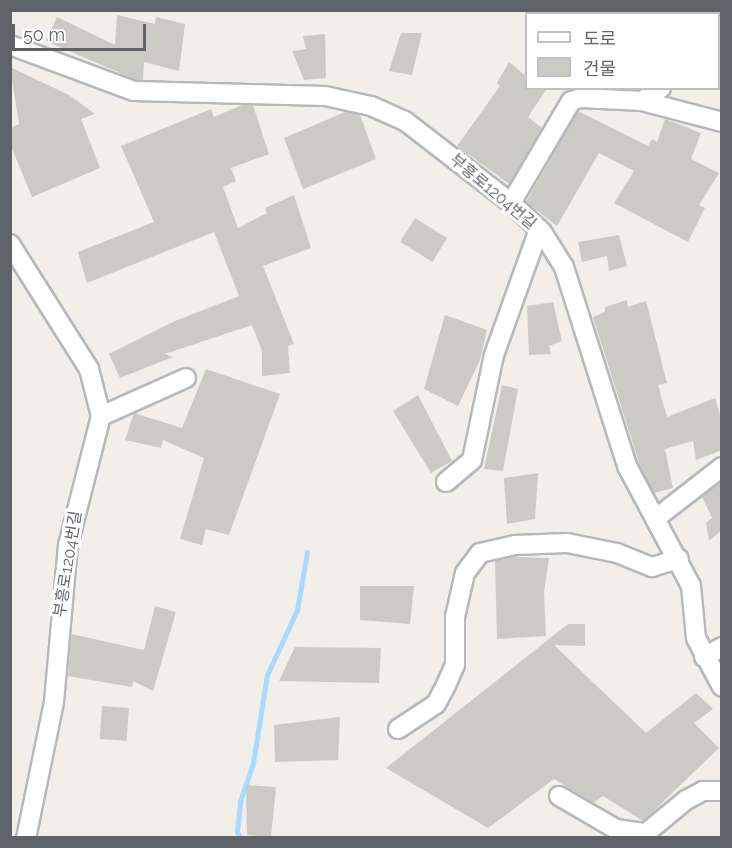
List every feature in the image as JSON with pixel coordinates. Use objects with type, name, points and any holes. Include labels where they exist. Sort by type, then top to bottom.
[{"type":"street","name":"부흥로1204번길","points":[[10,45],[134,91],[313,96],[371,106],[405,121],[511,203],[555,249],[579,302],[627,466],[679,559],[691,586],[696,638],[704,657],[722,687]]},
{"type":"street","points":[[642,101],[658,90]]},
{"type":"street","points":[[511,203],[571,101],[581,98],[642,101],[722,122]]},
{"type":"street","points":[[446,482],[472,460],[494,355],[538,229]]},
{"type":"street","name":"부흥로1204번길","points":[[10,244],[17,274],[83,359],[97,390],[101,416],[68,545],[54,702],[26,837]]},
{"type":"street","points":[[101,416],[186,378]]},
{"type":"street","points":[[655,519],[722,467]]},
{"type":"street","points":[[398,729],[436,704],[446,685],[455,665],[455,617],[465,573],[480,554],[515,545],[567,543],[617,553],[652,567],[679,559]]},
{"type":"street","points":[[704,657],[722,647]]},
{"type":"street","points":[[559,796],[616,828],[646,833],[686,800],[703,791],[722,791]]},
{"type":"building","points":[[117,15],[155,24],[156,17],[185,24],[179,71],[144,62],[143,80],[136,80],[46,41],[57,17],[115,45]]},
{"type":"building","points":[[401,33],[422,33],[412,75],[389,71]]},
{"type":"building","points":[[325,34],[326,78],[304,80],[292,51],[306,49],[303,36]]},
{"type":"building","points":[[509,62],[525,75],[525,90],[546,90],[528,117],[542,128],[509,184],[457,146],[500,86],[497,83]]},
{"type":"building","points":[[10,67],[69,95],[95,114],[81,119],[100,168],[32,197],[10,144],[10,128],[19,124]]},
{"type":"building","points":[[242,105],[253,105],[269,154],[231,168],[236,181],[223,187],[238,228],[267,213],[265,208],[294,195],[311,248],[263,266],[294,344],[288,346],[290,373],[262,376],[262,351],[252,325],[165,354],[173,357],[120,378],[109,354],[175,321],[239,296],[214,232],[87,283],[78,252],[154,222],[121,146],[211,109],[214,117]]},
{"type":"building","points":[[578,111],[648,146],[652,139],[657,142],[665,119],[701,133],[691,159],[719,173],[699,205],[705,208],[688,242],[614,203],[634,171],[599,153],[557,226],[526,202]]},
{"type":"building","points":[[345,112],[360,115],[376,159],[303,189],[284,138]]},
{"type":"building","points":[[415,218],[447,238],[432,262],[400,242]]},
{"type":"building","points":[[619,235],[627,266],[609,271],[607,256],[582,262],[578,242]]},
{"type":"building","points":[[627,300],[628,307],[646,301],[667,383],[658,385],[667,417],[715,398],[722,421],[722,450],[696,460],[693,441],[665,449],[673,488],[654,493],[641,469],[593,317],[605,312],[605,307]]},
{"type":"building","points":[[553,302],[562,341],[549,346],[551,354],[529,355],[527,306]]},
{"type":"building","points":[[445,315],[487,330],[480,360],[458,406],[424,389]]},
{"type":"building","points":[[206,369],[280,394],[229,535],[206,529],[202,545],[180,539],[204,458],[163,440],[161,448],[125,440],[134,413],[182,428]]},
{"type":"building","points":[[502,385],[518,389],[503,471],[484,469]]},
{"type":"building","points":[[418,395],[452,461],[431,473],[393,411]]},
{"type":"building","points":[[538,473],[535,519],[507,524],[504,478]]},
{"type":"building","points":[[722,482],[722,530],[709,541],[706,523],[712,518],[702,497]]},
{"type":"building","points":[[514,557],[549,558],[544,592],[546,636],[497,639],[495,561]]},
{"type":"building","points":[[360,586],[414,586],[410,624],[360,620]]},
{"type":"building","points":[[155,606],[176,612],[153,691],[133,681],[132,687],[68,676],[71,634],[144,650]]},
{"type":"building","points":[[568,624],[585,624],[585,646],[554,645],[646,733],[696,693],[713,709],[694,723],[719,748],[643,821],[603,796],[593,803],[554,779],[488,828],[386,768]]},
{"type":"building","points":[[295,647],[381,648],[379,683],[279,681]]},
{"type":"building","points":[[102,706],[129,708],[127,741],[100,739]]},
{"type":"building","points":[[340,717],[338,760],[275,762],[274,725]]},
{"type":"building","points":[[246,785],[276,787],[271,837],[247,835]]},
{"type":"waterway","points":[[241,838],[237,832],[240,801],[253,763],[267,675],[297,610],[307,552]]}]
